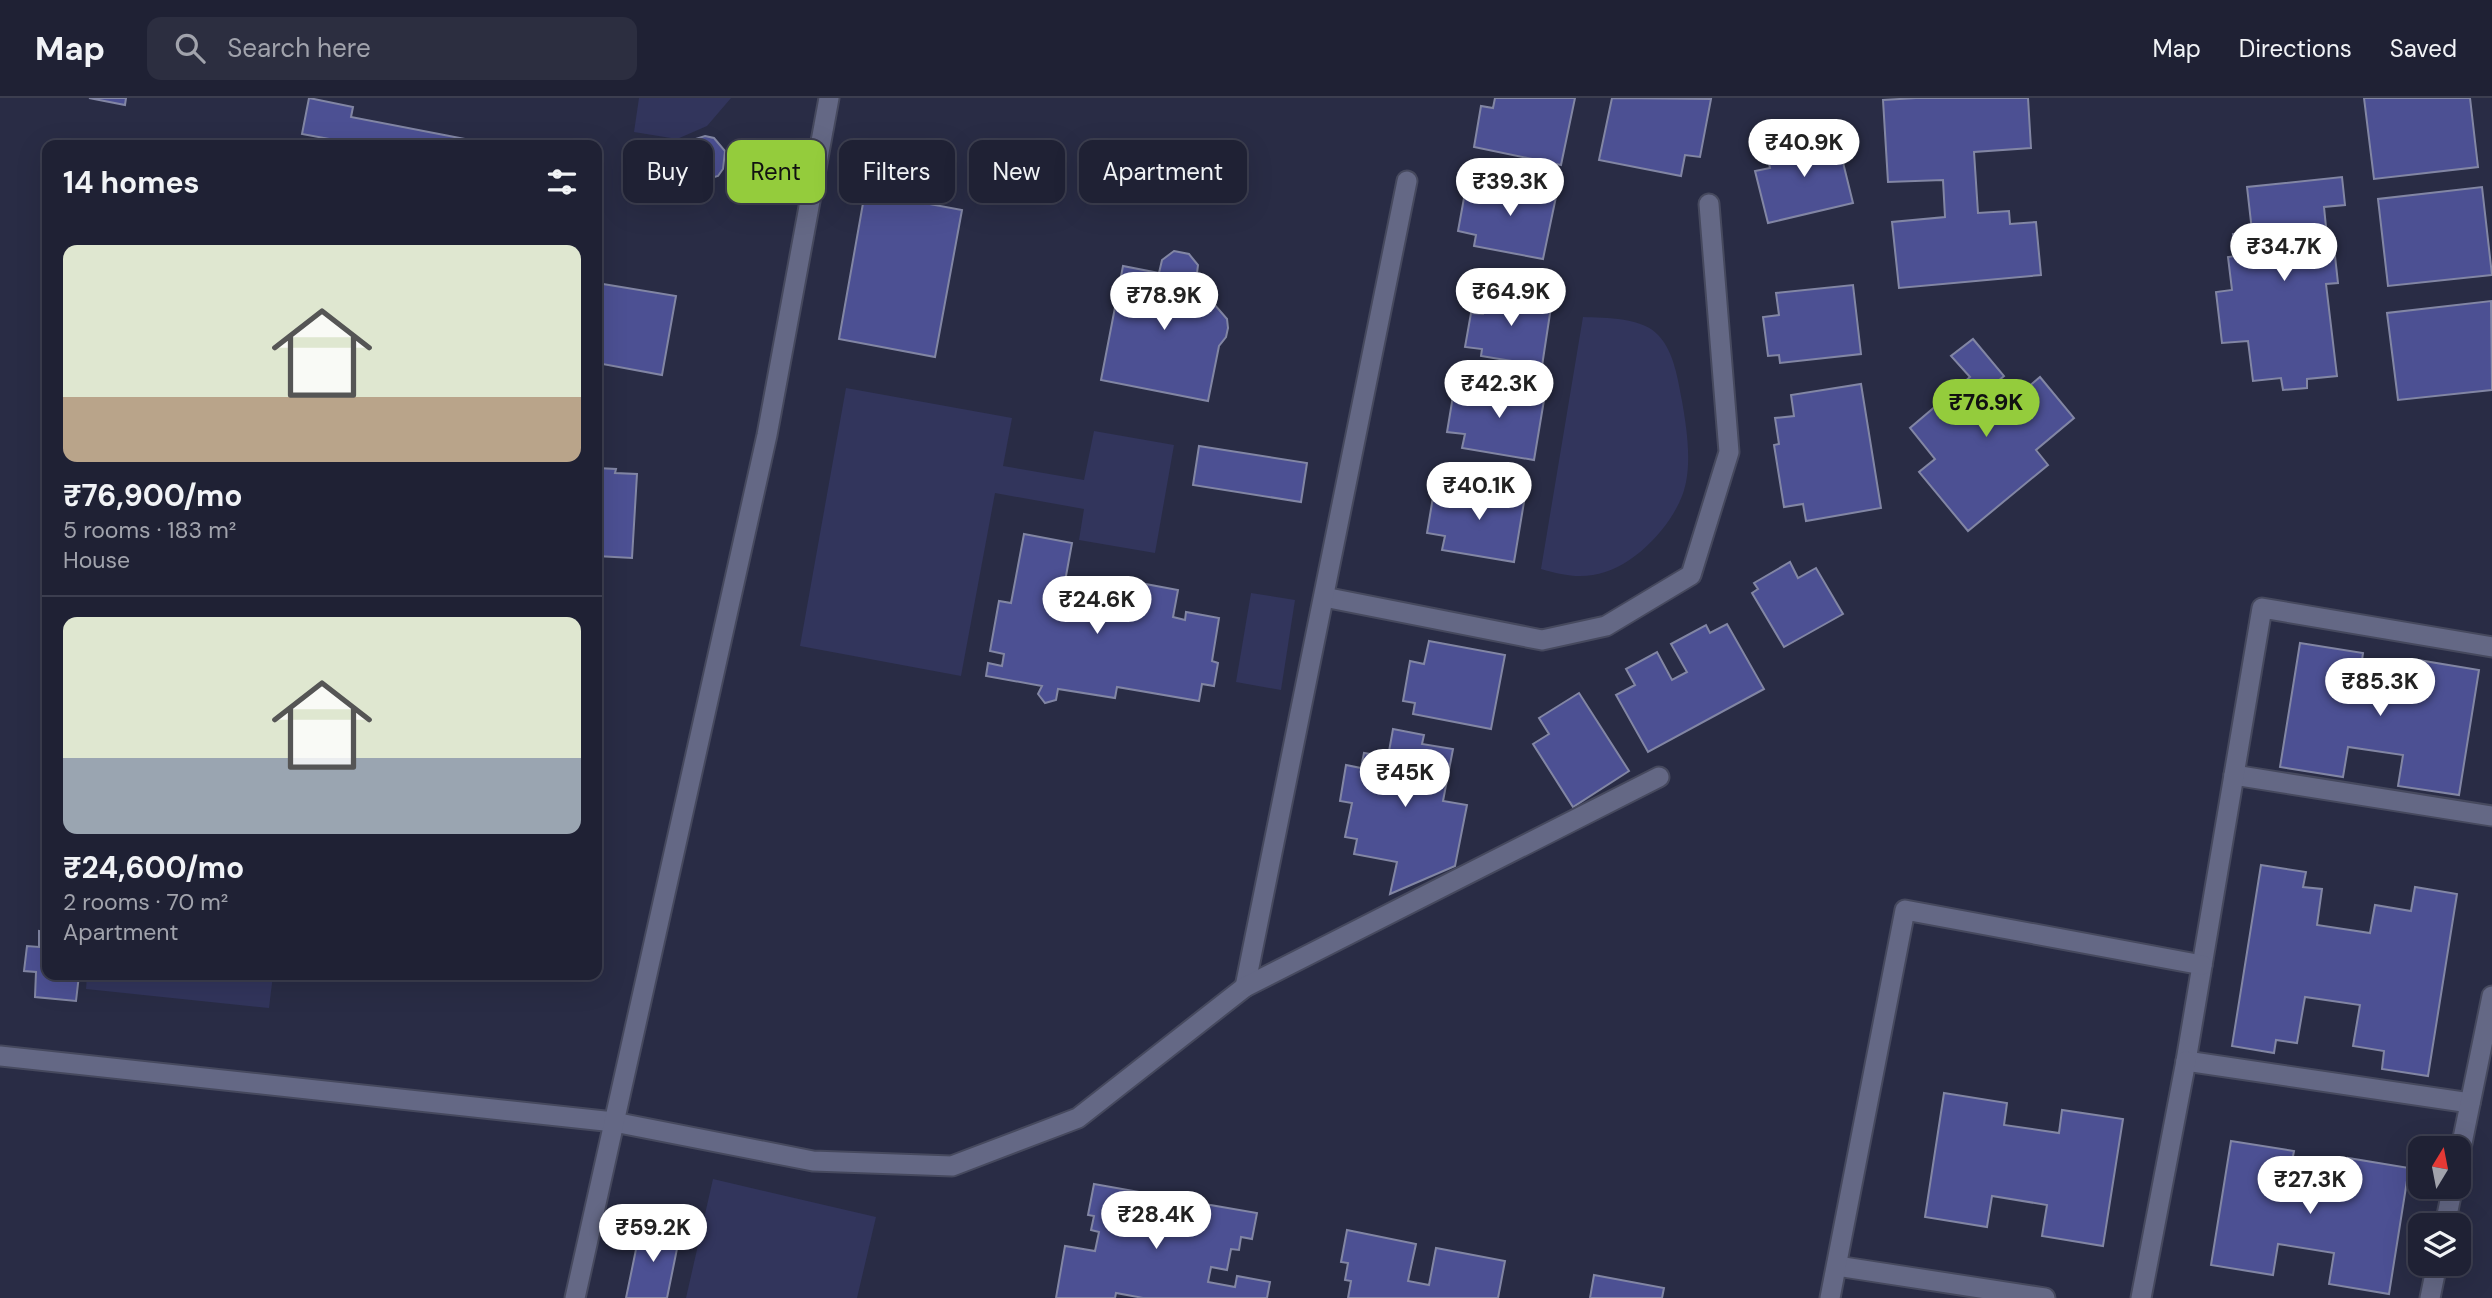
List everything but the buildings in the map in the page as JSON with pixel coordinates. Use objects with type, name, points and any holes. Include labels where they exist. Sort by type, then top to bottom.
[{"type":"street","points":[[575,1298],[767,435],[829,98]]},
{"type":"street","points":[[1245,987],[1408,181]]},
{"type":"street","points":[[1324,597],[1542,640],[1606,626],[1691,575],[1729,452],[1709,204]]},
{"type":"street","points":[[2141,1298],[2186,1061],[2262,608],[2492,647]]},
{"type":"street","points":[[2234,775],[2492,816]]},
{"type":"street","points":[[0,1056],[614,1122],[813,1161],[952,1166],[1078,1118],[1245,987],[1659,777]]},
{"type":"street","points":[[1829,1298],[1905,910],[2202,965]]},
{"type":"street","points":[[2463,1136],[2492,996]]},
{"type":"street","points":[[2186,1061],[2470,1103]]},
{"type":"street","points":[[1837,1266],[1943,1290],[2045,1298]]},
{"type":"street","points":[[2430,1298],[2435,1276]]},
{"type":"shaded area","points":[[639,98],[731,98],[707,126],[677,139],[634,132]]},
{"type":"shaded area","points":[[1583,317],[1634,322],[1644,325],[1659,336],[1672,358],[1679,384],[1686,424],[1688,461],[1682,496],[1658,535],[1621,565],[1607,572],[1580,576],[1541,569]]},
{"type":"shaded area","points":[[846,388],[1012,418],[1003,466],[1084,480],[1094,431],[1174,445],[1155,553],[1079,540],[1084,509],[995,493],[961,676],[800,646]]},
{"type":"shaded area","points":[[1251,593],[1295,600],[1281,690],[1236,682]]},
{"type":"shaded area","points":[[87,980],[272,980],[269,1008],[86,989]]},
{"type":"shaded area","points":[[713,1179],[876,1217],[857,1298],[686,1298]]}]
